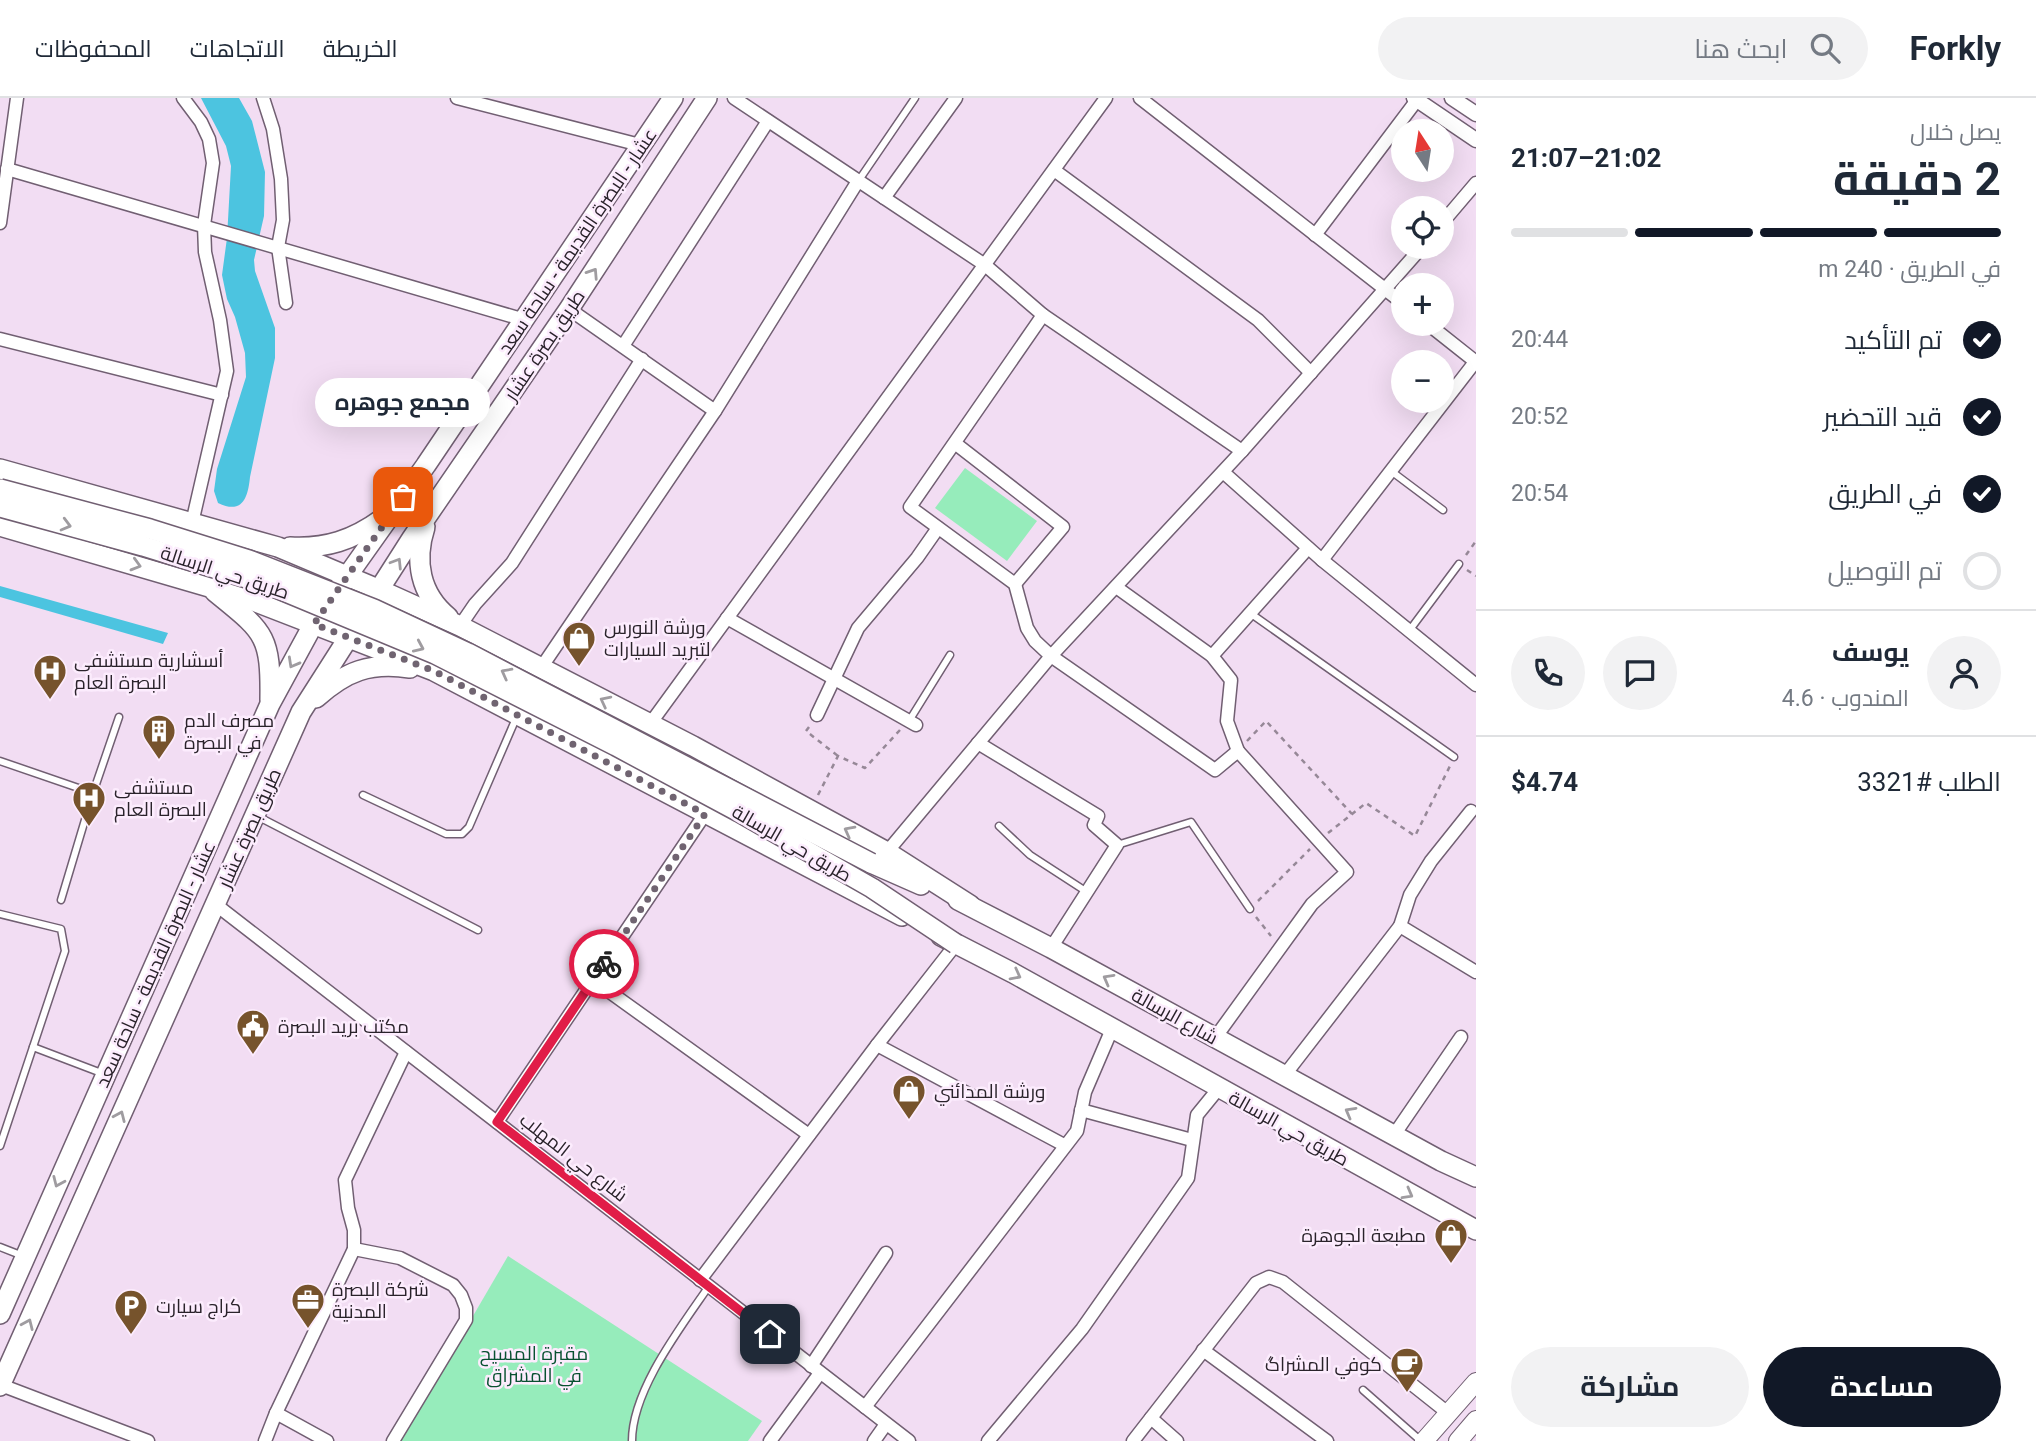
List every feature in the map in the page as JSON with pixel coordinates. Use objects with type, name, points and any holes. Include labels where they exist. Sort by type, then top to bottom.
[{"type":"main road","name":"عشار - البصرة القديمة - ساحة سعد","points":[[0,1314],[10,1280],[24,1257],[270,704],[314,624],[673,98]]},
{"type":"main road","name":"طريق بصرة عشار","points":[[0,1385],[300,713],[430,512],[569,309],[707,98]]},
{"type":"main road","points":[[0,468],[278,547],[460,626],[650,724],[887,852],[970,905]]},
{"type":"main road","name":"طريق حي الرسالة","points":[[0,489],[150,529],[249,560],[374,609],[468,653],[871,863]]},
{"type":"main road","name":"طريق حي الرسالة","points":[[0,507],[143,545],[269,585],[435,654],[739,812],[872,888],[956,944]]},
{"type":"main road","points":[[430,512],[420,544],[421,575],[434,603],[460,626]]},
{"type":"main road","points":[[278,547],[308,548],[339,543],[368,530],[392,513]]},
{"type":"main road","name":"طريق حي الرسالة","points":[[0,526],[209,587],[349,636],[434,671],[956,944],[1476,1230]]},
{"type":"main road","points":[[209,587],[259,629],[266,643],[271,669],[270,704]]},
{"type":"main road","points":[[300,713],[339,679],[363,668],[388,665],[434,671]]},
{"type":"main road","name":"شارع الرسالة","points":[[871,863],[970,905],[1476,1177]]},
{"type":"main road","points":[[1423,1441],[1476,1382]]},
{"type":"main road","points":[[1458,1441],[1476,1420]]},
{"type":"street","points":[[0,223],[17,98]]},
{"type":"street","points":[[183,98],[201,122],[209,139],[213,163],[204,225],[205,252],[215,293],[227,371],[192,523]]},
{"type":"street","points":[[263,98],[273,129],[281,179],[283,220],[272,246],[286,303]]},
{"type":"street","points":[[734,98],[985,265],[1043,315],[1241,452]]},
{"type":"street","points":[[884,198],[956,98]]},
{"type":"street","points":[[650,724],[1106,98]]},
{"type":"street","points":[[1140,98],[1391,294]]},
{"type":"street","points":[[1454,98],[1476,114]]},
{"type":"street","points":[[466,99],[506,104],[640,145]]},
{"type":"street","points":[[1315,235],[1415,99],[1476,140]]},
{"type":"street","points":[[623,346],[768,121]]},
{"type":"street","points":[[7,169],[524,320]]},
{"type":"street","points":[[1054,170],[1258,320],[1311,373]]},
{"type":"street","points":[[541,668],[715,411],[858,181]]},
{"type":"street","points":[[1454,209],[1476,183]]},
{"type":"street","points":[[887,852],[1051,656],[1223,472],[1412,259]]},
{"type":"street","points":[[569,309],[715,411]]},
{"type":"street","points":[[1043,315],[910,507],[1015,584],[1027,628],[1051,656],[1215,770],[1238,751]]},
{"type":"street","points":[[1322,560],[1476,362],[1443,336]]},
{"type":"street","points":[[0,339],[222,395]]},
{"type":"street","points":[[460,626],[475,604],[512,563],[642,359]]},
{"type":"street","points":[[956,444],[1063,527],[1015,584]]},
{"type":"street","points":[[1223,472],[1322,560],[1476,685]]},
{"type":"street","points":[[817,715],[858,628],[917,558],[938,528]]},
{"type":"street","points":[[1212,656],[1308,548]]},
{"type":"street","points":[[1116,587],[1212,656],[1231,680],[1227,721],[1238,751],[1348,872],[1312,904],[1215,1038]]},
{"type":"street","points":[[727,618],[912,723]]},
{"type":"street","points":[[978,743],[1098,816],[1094,825],[1118,845],[1052,948]]},
{"type":"street","points":[[1284,1076],[1400,926],[1410,895],[1431,861],[1471,811]]},
{"type":"street","points":[[497,1122],[705,814]]},
{"type":"street","name":"شارع حي المهلب","points":[[215,904],[908,1441]]},
{"type":"street","points":[[1400,926],[1476,972]]},
{"type":"street","points":[[705,1283],[808,1135],[956,944]]},
{"type":"street","points":[[593,980],[808,1135]]},
{"type":"street","points":[[865,1407],[1077,1130],[1085,1092],[1112,1028]]},
{"type":"street","points":[[1394,1135],[1461,1038]]},
{"type":"street","points":[[877,1045],[1064,1145]]},
{"type":"street","points":[[265,1441],[275,1413],[354,1249],[354,1230],[345,1180],[406,1052]]},
{"type":"street","points":[[988,1441],[1082,1329],[1188,1178],[1197,1115],[1219,1088]]},
{"type":"street","points":[[1081,1110],[1192,1140]]},
{"type":"street","points":[[354,1249],[400,1258],[453,1285],[466,1308],[466,1320],[393,1441]]},
{"type":"street","points":[[770,1441],[886,1253]]},
{"type":"street","points":[[1133,1441],[1256,1283],[1269,1277],[1283,1282],[1448,1413]]},
{"type":"street","points":[[1203,1350],[1326,1441]]},
{"type":"street","points":[[0,1385],[148,1441]]},
{"type":"street","points":[[275,1413],[327,1441]]},
{"type":"street","points":[[1151,1418],[1177,1441]]},
{"type":"street","points":[[874,1441],[886,1424]]},
{"type":"lane","points":[[858,181],[915,98]]},
{"type":"lane","points":[[1391,471],[1443,510]]},
{"type":"lane","points":[[1409,631],[1460,564]]},
{"type":"lane","points":[[1250,613],[1454,757]]},
{"type":"lane","points":[[912,723],[950,655]]},
{"type":"lane","points":[[363,795],[446,834],[462,834],[469,827],[518,714]]},
{"type":"lane","points":[[61,900],[119,717]]},
{"type":"lane","points":[[0,761],[93,793]]},
{"type":"lane","points":[[255,815],[478,930]]},
{"type":"lane","points":[[1118,845],[1191,822],[1250,909]]},
{"type":"lane","points":[[999,826],[1030,855],[1087,892]]},
{"type":"lane","points":[[0,914],[61,929],[65,951],[0,1146]]},
{"type":"lane","points":[[33,1047],[106,1075]]},
{"type":"lane","points":[[0,1247],[24,1257]]},
{"type":"lane","points":[[632,1441],[639,1403],[670,1342],[705,1283]]},
{"type":"lane","points":[[1363,1390],[1423,1441]]},
{"type":"path","points":[[817,715],[806,731],[838,756],[865,768],[912,723]]},
{"type":"path","points":[[1238,751],[1266,721],[1352,814]]},
{"type":"path","points":[[811,811],[838,756]]},
{"type":"path","points":[[1280,948],[1250,909],[1318,841],[1366,803],[1415,836],[1454,757]]},
{"type":"green space","points":[[965,468],[1037,521],[1007,561],[935,508]]},
{"type":"green space","name":"مقبرة المسيح في المشراق","points":[[508,1256],[762,1421],[748,1441],[400,1441]]},
{"type":"water","points":[[201,98],[239,98],[252,121],[265,172],[264,216],[254,260],[255,271],[275,328],[275,358],[248,491],[243,502],[233,507],[218,503],[214,491],[217,469],[246,377],[245,353],[222,275],[231,166],[226,146]]},
{"type":"water","points":[[0,586],[168,633],[163,644],[0,597]]},
{"type":"way so far","points":[[403,497],[314,624],[434,671],[705,814],[604,964]]},
{"type":"place","name":"مجمع جوهره","points":[[403,497]]},
{"type":"place","name":"ورشة النورس لتبريد السيارات","points":[[579,668]]},
{"type":"place","name":"أسشارية مستشفى البصرة العام","points":[[50,701]]},
{"type":"place","name":"مصرف الدم في البصرة","points":[[159,761]]},
{"type":"place","name":"مستشفى البصرة العام","points":[[89,828]]},
{"type":"place","name":"مكتب بريد البصرة","points":[[253,1056]]},
{"type":"place","name":"ورشة المدائني","points":[[909,1121]]},
{"type":"place","name":"مطبعة الجوهرة","points":[[1451,1265]]},
{"type":"place","name":"شركة البصرة المدنية","points":[[308,1330]]},
{"type":"place","name":"كراج سيارت","points":[[131,1336]]},
{"type":"place","name":"كوفي المشراگ","points":[[1407,1394]]},
{"type":"route","points":[[604,964],[497,1122],[770,1334]]}]
